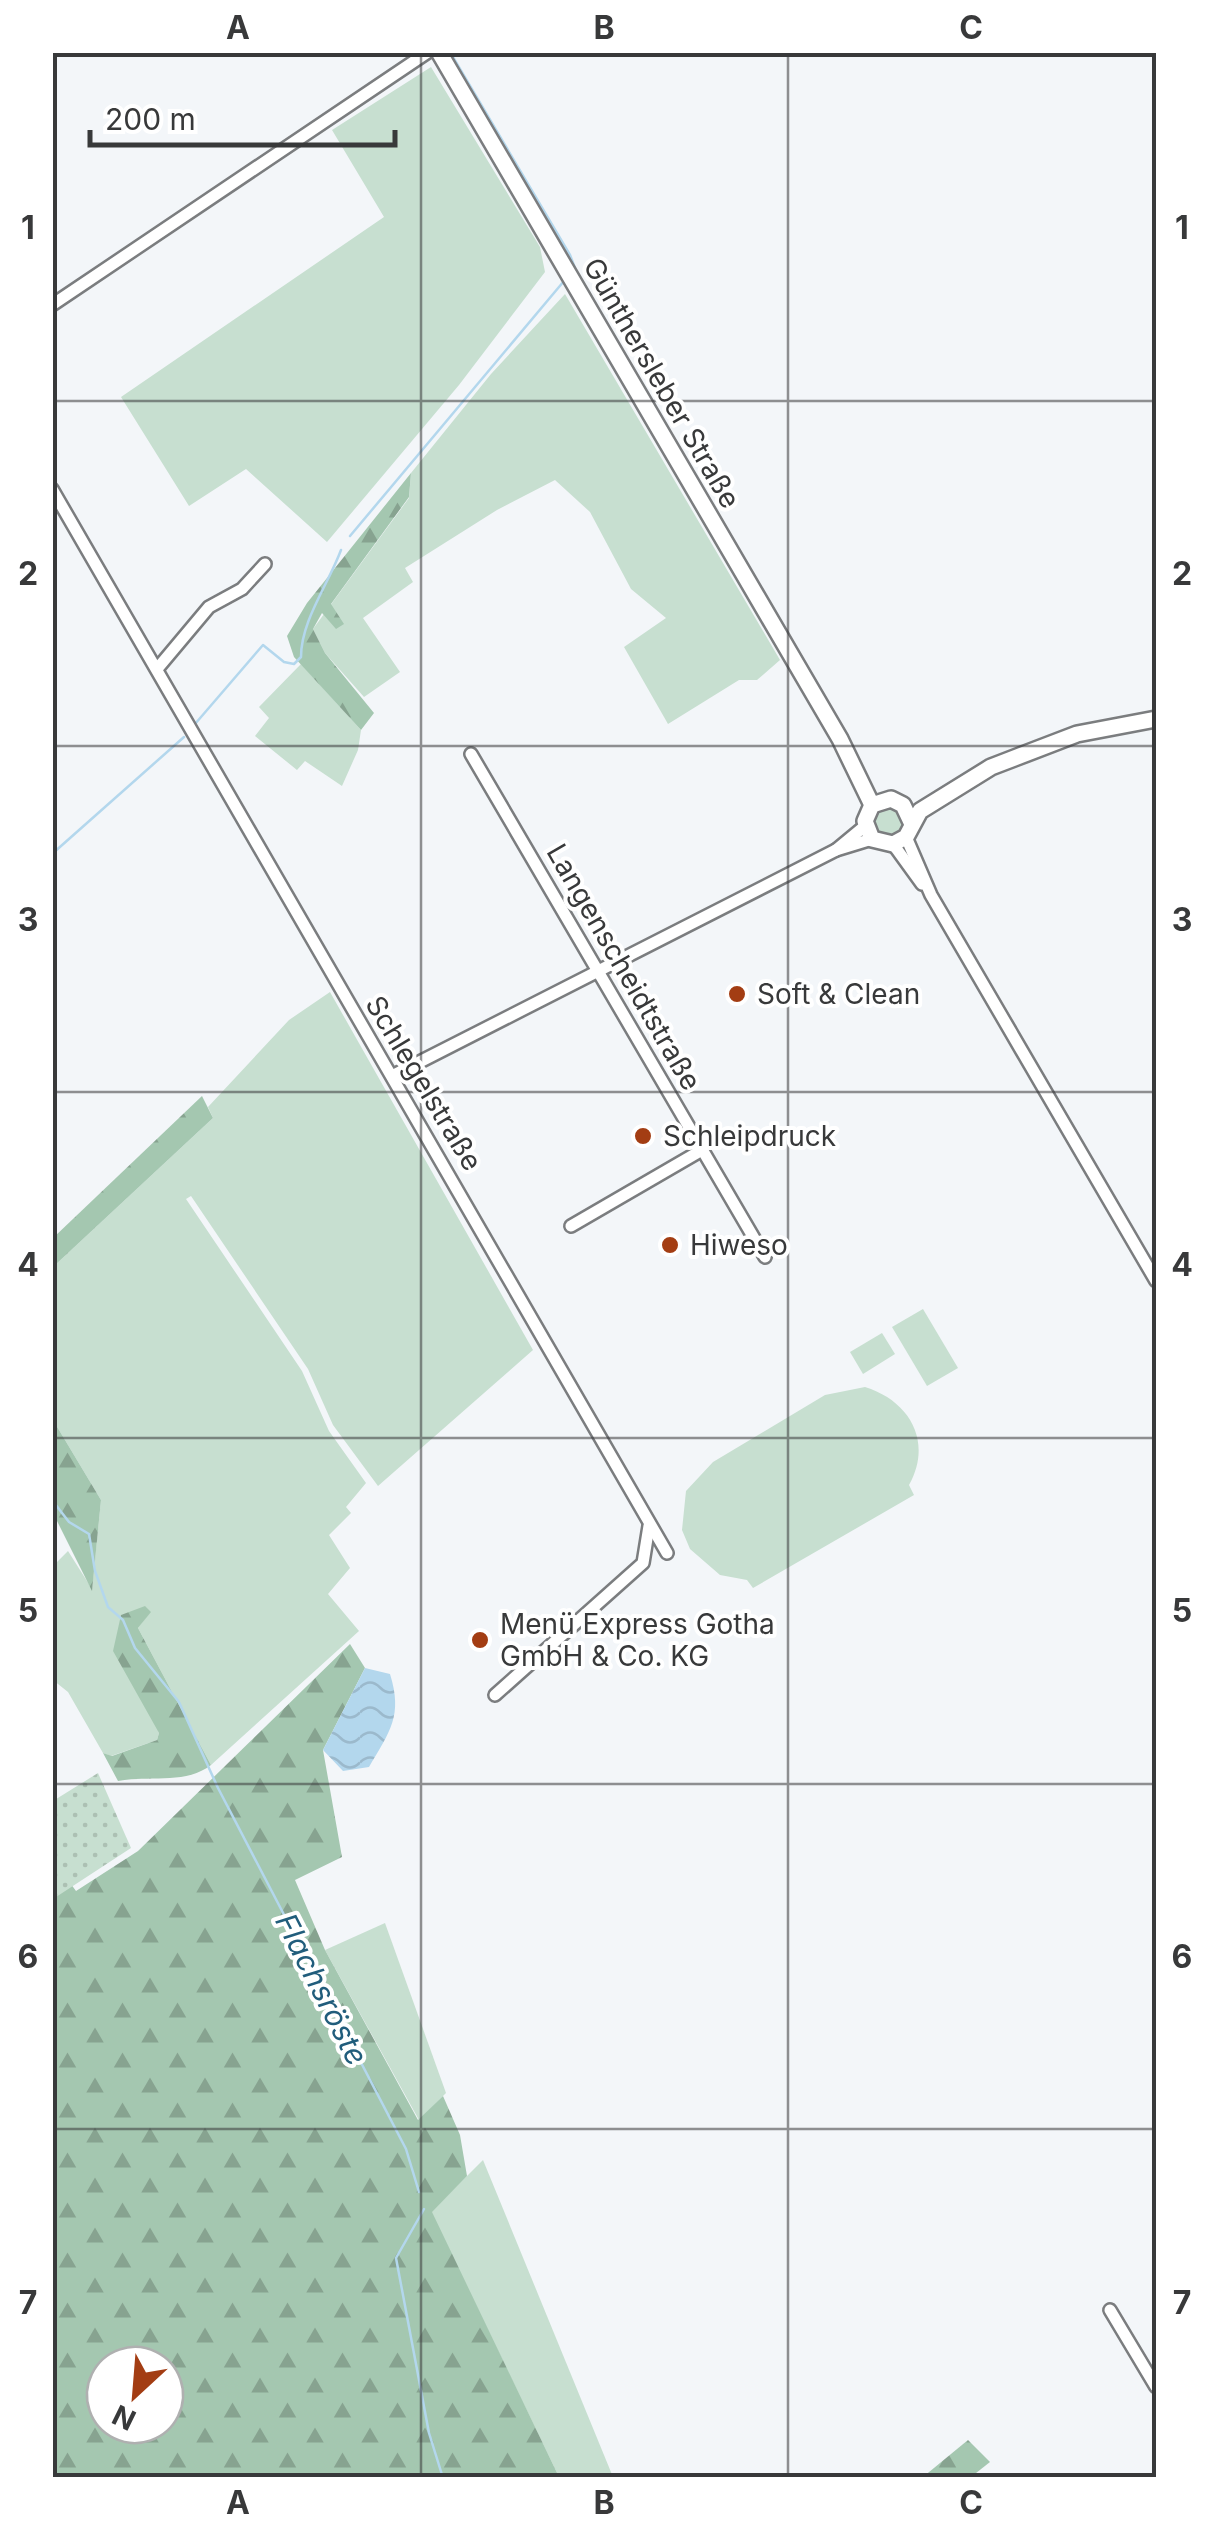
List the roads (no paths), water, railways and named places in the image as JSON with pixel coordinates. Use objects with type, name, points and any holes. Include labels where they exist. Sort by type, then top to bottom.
[{"type":"main road","name":"Günthersleber Straße","points":[[440,52],[878,802]]},
{"type":"main road","points":[[961,784],[903,834],[869,833],[878,802],[904,804],[961,784],[1052,742],[1156,718]]},
{"type":"main road","points":[[903,834],[904,804]]},
{"type":"street","points":[[52,304],[428,52]]},
{"type":"street","name":"Schlegelstraße","points":[[52,489],[667,1553]]},
{"type":"street","points":[[158,669],[209,607],[242,588],[265,564]]},
{"type":"street","name":"Langenscheidtstraße","points":[[471,754],[764,1257]]},
{"type":"street","points":[[394,1075],[599,974],[869,833]]},
{"type":"street","points":[[903,834],[931,895],[1156,1281]]},
{"type":"street","points":[[571,1226],[702,1150]]},
{"type":"street","points":[[495,1694],[643,1563],[650,1543],[649,1522]]},
{"type":"street","points":[[1110,2310],[1156,2387]]},
{"type":"water","points":[[365,1668],[390,1674],[395,1712],[369,1767],[343,1771],[323,1750]]},
{"type":"waterway","points":[[450,52],[570,255],[575,268],[572,271]]},
{"type":"waterway","points":[[350,536],[564,281]]},
{"type":"waterway","points":[[195,724],[263,645],[284,662],[294,664],[301,657],[305,630],[341,550]]},
{"type":"waterway","points":[[52,854],[184,737]]},
{"type":"waterway","name":"Flachsröste","points":[[52,1500],[69,1522],[89,1534],[95,1571],[108,1607],[123,1620],[135,1648],[179,1702],[218,1788],[406,2149],[419,2192]]},
{"type":"waterway","name":"Flachsröste","points":[[424,2209],[396,2258],[429,2433],[443,2478]]},
{"type":"place","name":"Soft & Clean","points":[[737,994]]},
{"type":"place","name":"Schleipdruck","points":[[643,1136]]},
{"type":"place","name":"Hiweso","points":[[670,1245]]},
{"type":"place","name":"Menü Express Gotha GmbH & Co. KG","points":[[480,1640]]}]
